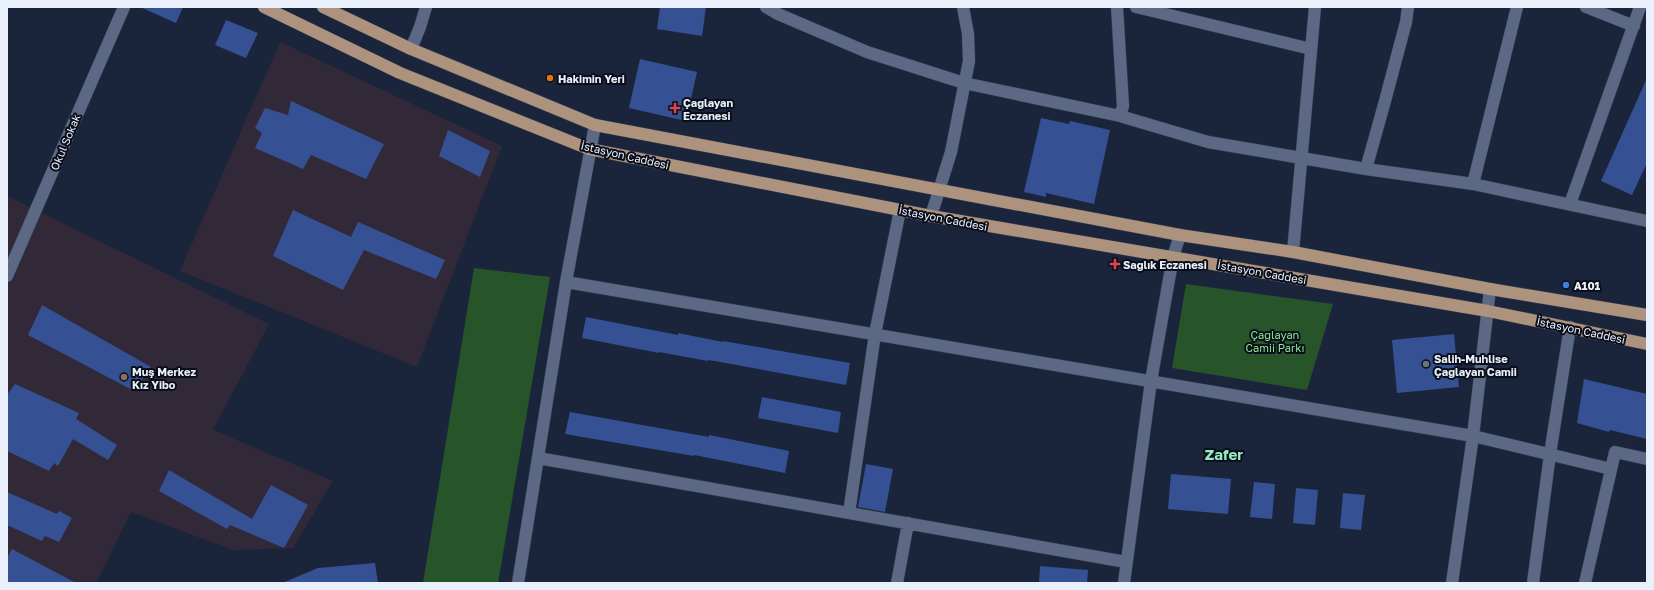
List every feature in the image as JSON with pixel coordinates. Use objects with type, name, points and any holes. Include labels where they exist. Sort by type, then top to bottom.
[{"type":"main road","name":"İstasyon Caddesi","points":[[264,7],[400,73],[589,149],[931,216],[1488,310],[1647,344]]},
{"type":"main road","name":"İstasyon Caddesi","points":[[323,7],[411,49],[595,125],[1180,234],[1293,252],[1490,289],[1647,316]]},
{"type":"street","name":"Okul Sokak","points":[[7,276],[124,7]]},
{"type":"street","points":[[411,49],[420,28],[426,7]]},
{"type":"street","points":[[766,7],[778,14],[867,52],[964,83],[1120,116],[1208,142],[1366,169],[1473,184],[1647,221]]},
{"type":"street","points":[[931,216],[951,152],[969,61],[968,34],[963,7]]},
{"type":"street","points":[[1117,7],[1123,106],[1120,116]]},
{"type":"street","points":[[1136,7],[1310,50]]},
{"type":"street","points":[[1293,252],[1315,7]]},
{"type":"street","points":[[1366,169],[1404,29],[1408,7]]},
{"type":"street","points":[[1473,184],[1517,7]]},
{"type":"street","points":[[1586,7],[1634,26]]},
{"type":"street","points":[[1570,204],[1640,7]]},
{"type":"street","points":[[518,583],[566,282],[589,149],[595,125]]},
{"type":"street","points":[[849,512],[875,334],[900,210]]},
{"type":"street","points":[[1124,583],[1151,381],[1173,257],[1180,234]]},
{"type":"street","points":[[566,282],[1473,436],[1611,469]]},
{"type":"street","points":[[1452,583],[1473,436],[1490,289]]},
{"type":"street","points":[[1533,583],[1550,454],[1570,327]]},
{"type":"street","points":[[1584,583],[1615,452],[1647,459]]},
{"type":"street","points":[[538,458],[1126,562]]},
{"type":"street","points":[[897,583],[908,523]]},
{"type":"shaded area","points":[[280,42],[502,146],[417,367],[180,271]]},
{"type":"shaded area","name":"Muş Merkez Kız Yibo","points":[[7,196],[269,324],[213,430],[333,481],[293,548],[233,550],[131,512],[96,583],[7,583]]},
{"type":"green space","points":[[474,268],[550,277],[498,583],[423,583]]},
{"type":"green space","name":"Çağlayan Camii Parkı","points":[[1186,284],[1333,304],[1307,390],[1172,368]]},
{"type":"building","points":[[140,7],[183,7],[176,23]]},
{"type":"building","points":[[660,7],[706,7],[702,36],[657,29]]},
{"type":"building","points":[[226,20],[258,33],[246,58],[215,45]]},
{"type":"building","points":[[640,59],[697,72],[686,121],[629,108]]},
{"type":"building","points":[[1647,78],[1647,163],[1632,195],[1601,181]]},
{"type":"building","points":[[291,101],[384,144],[366,179],[311,155],[303,169],[255,148],[262,133],[255,128],[265,108],[288,115]]},
{"type":"building","points":[[1041,118],[1069,124],[1070,121],[1110,130],[1094,204],[1046,193],[1046,197],[1024,192]]},
{"type":"building","points":[[448,130],[490,151],[480,177],[439,156]]},
{"type":"building","points":[[293,210],[351,237],[358,222],[445,260],[436,279],[364,250],[343,290],[273,256]]},
{"type":"building","points":[[42,305],[151,367],[134,391],[28,335]]},
{"type":"building","points":[[586,317],[678,335],[678,333],[850,363],[846,385],[709,360],[659,353],[582,338]]},
{"type":"building","name":"Salih-Muhlise Çağlayan Camii","points":[[1454,334],[1459,387],[1397,393],[1392,340]]},
{"type":"building","points":[[1584,379],[1647,394],[1647,439],[1610,430],[1609,432],[1577,423]]},
{"type":"building","points":[[15,384],[79,413],[76,419],[117,445],[108,460],[73,439],[58,466],[54,463],[49,471],[7,451],[7,395]]},
{"type":"building","points":[[762,397],[841,412],[838,433],[758,418]]},
{"type":"building","points":[[570,412],[709,437],[709,435],[789,451],[785,473],[694,455],[565,434]]},
{"type":"building","points":[[866,464],[893,469],[885,512],[858,507]]},
{"type":"building","points":[[169,470],[252,519],[271,485],[308,505],[284,548],[230,525],[227,529],[159,491]]},
{"type":"building","points":[[1171,474],[1231,479],[1228,514],[1168,509]]},
{"type":"building","points":[[1254,482],[1275,484],[1272,519],[1250,517]]},
{"type":"building","points":[[1296,488],[1318,490],[1315,525],[1293,523]]},
{"type":"building","points":[[7,492],[57,514],[59,511],[72,518],[59,542],[45,536],[42,541],[7,525]]},
{"type":"building","points":[[1343,493],[1365,495],[1361,530],[1340,528]]},
{"type":"building","points":[[12,549],[76,583],[7,583],[7,558]]},
{"type":"building","points":[[375,563],[378,583],[282,583],[318,568]]},
{"type":"building","points":[[1040,566],[1088,570],[1087,583],[1039,583]]},
{"type":"place","name":"Hakimin Yeri","points":[[550,78]]},
{"type":"place","name":"Çağlayan Eczanesi","points":[[675,108]]},
{"type":"place","name":"Sağlık Eczanesi","points":[[1115,264]]},
{"type":"place","name":"A101","points":[[1566,285]]},
{"type":"place","name":"Salih-Muhlise Çağlayan Camii","points":[[1426,364]]},
{"type":"place","name":"Muş Merkez Kız Yibo","points":[[124,377]]},
{"type":"district","name":"Zafer","points":[[1224,454]]}]
